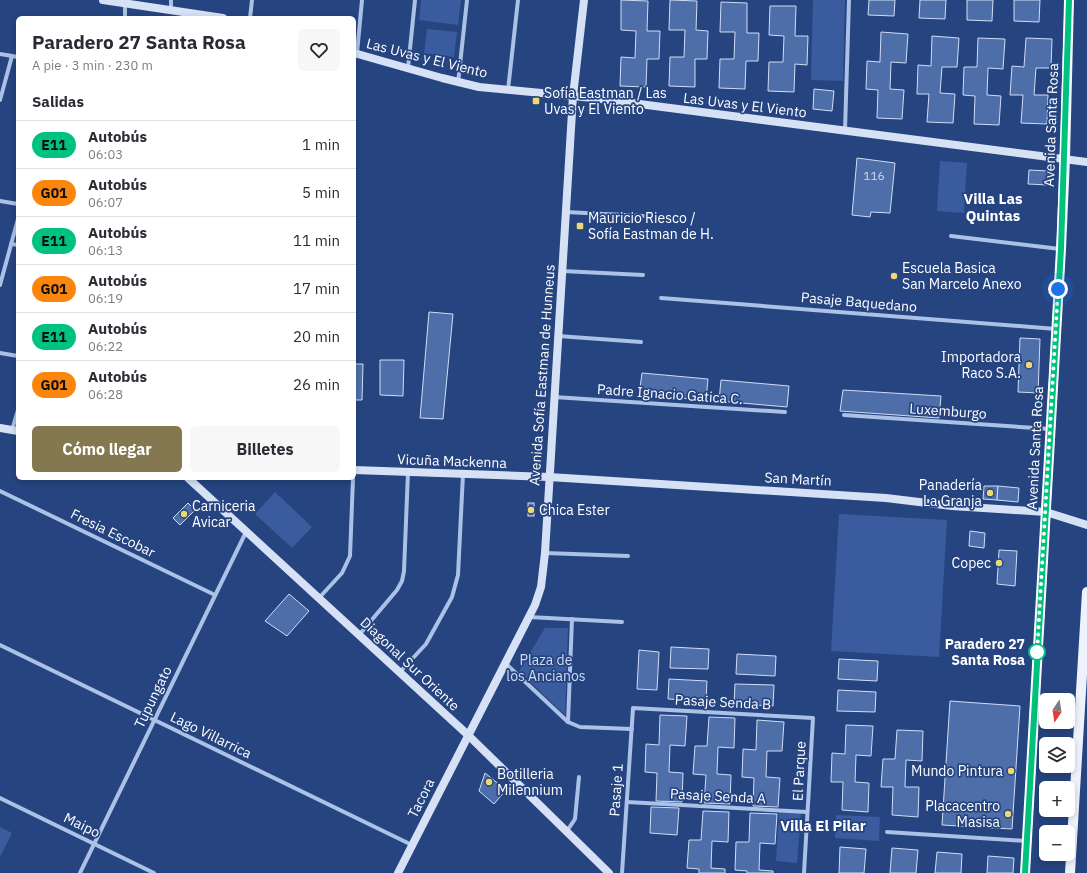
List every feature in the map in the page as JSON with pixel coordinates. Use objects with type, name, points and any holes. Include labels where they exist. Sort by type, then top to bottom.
[{"type":"main road","name":"Avenida Santa Rosa","points":[[1024,873],[1061,249],[1069,0]]},
{"type":"main road","points":[[1070,873],[1087,592]]},
{"type":"street","points":[[103,0],[125,2],[210,16]]},
{"type":"street","points":[[171,0],[171,10]]},
{"type":"street","points":[[250,16],[252,0]]},
{"type":"street","points":[[356,45],[362,0]]},
{"type":"street","points":[[408,68],[415,0]]},
{"type":"street","points":[[458,83],[467,0]]},
{"type":"street","points":[[508,90],[518,0]]},
{"type":"street","name":"Avenida Sofía Eastman de Hunneus","points":[[468,735],[535,605],[541,587],[573,96],[584,0]]},
{"type":"street","points":[[845,130],[849,0]]},
{"type":"street","points":[[125,2],[125,16]]},
{"type":"street","name":"Las Uvas y El Viento","points":[[356,53],[458,83],[479,87],[573,96],[1087,162]]},
{"type":"street","points":[[0,54],[16,57]]},
{"type":"street","points":[[0,100],[12,56]]},
{"type":"street","points":[[0,202],[16,204]]},
{"type":"street","points":[[566,212],[643,216]]},
{"type":"street","points":[[0,284],[16,226]]},
{"type":"street","points":[[951,236],[1061,249]]},
{"type":"street","points":[[11,244],[16,245]]},
{"type":"street","points":[[562,271],[643,275]]},
{"type":"street","name":"Pasaje Baquedano","points":[[661,298],[1056,329]]},
{"type":"street","points":[[558,336],[641,342]]},
{"type":"street","points":[[0,353],[16,356]]},
{"type":"street","name":"Padre Ignacio Gatica C.","points":[[554,397],[784,412]]},
{"type":"street","name":"Luxemburgo","points":[[844,415],[1051,429]]},
{"type":"street","points":[[0,428],[15,431]]},
{"type":"street","name":"Vicuña Mackenna","points":[[356,470],[549,478]]},
{"type":"street","points":[[359,635],[397,590],[402,581],[404,570],[408,472]]},
{"type":"street","points":[[400,672],[426,644],[456,589],[463,474]]},
{"type":"street","name":"San Martín","points":[[549,478],[886,498],[952,506],[1046,512]]},
{"type":"street","name":"Diagonal Sur Oriente","points":[[190,480],[468,735],[609,873]]},
{"type":"street","points":[[319,598],[342,573],[350,556],[353,480]]},
{"type":"street","name":"Fresia Escobar","points":[[0,490],[216,595]]},
{"type":"street","points":[[1046,512],[1087,525]]},
{"type":"street","name":"Tupungato","points":[[80,873],[246,531]]},
{"type":"street","points":[[544,553],[628,556]]},
{"type":"street","points":[[529,617],[622,622]]},
{"type":"street","points":[[568,722],[572,619]]},
{"type":"street","name":"Lago Villarrica","points":[[0,645],[412,845]]},
{"type":"street","points":[[505,663],[568,722],[580,727],[632,729]]},
{"type":"street","name":"Pasaje Senda B","points":[[633,708],[812,718]]},
{"type":"street","name":"Pasaje 1","points":[[622,873],[633,708]]},
{"type":"street","name":"El Parque","points":[[804,873],[812,718]]},
{"type":"street","name":"Tacora","points":[[398,873],[468,735]]},
{"type":"street","points":[[567,831],[575,818],[579,777]]},
{"type":"street","name":"Maipo","points":[[0,798],[154,873]]},
{"type":"street","name":"Pasaje Senda A","points":[[627,802],[807,812]]},
{"type":"street","points":[[887,832],[1026,841]]},
{"type":"green space","points":[[421,0],[461,0],[458,25],[419,20]]},
{"type":"green space","points":[[813,0],[845,0],[843,81],[811,80]]},
{"type":"green space","points":[[427,29],[457,32],[454,57],[424,53]]},
{"type":"green space","points":[[940,161],[967,163],[964,213],[937,211]]},
{"type":"green space","points":[[275,492],[312,527],[292,548],[255,514]]},
{"type":"green space","points":[[839,514],[947,520],[939,657],[831,651]]},
{"type":"green space","name":"Plaza de los Ancianos","points":[[545,628],[568,628],[565,715],[519,671]]},
{"type":"green space","points":[[779,810],[801,812],[797,863],[776,861]]},
{"type":"green space","points":[[836,815],[880,817],[879,841],[835,838]]},
{"type":"green space","points":[[0,827],[12,833],[0,857]]},
{"type":"building","points":[[621,0],[648,1],[647,31],[660,31],[659,59],[647,59],[646,87],[620,86],[621,57],[635,58],[636,31],[621,30]]},
{"type":"building","points":[[670,0],[697,1],[696,30],[708,31],[707,59],[695,59],[695,87],[669,86],[670,57],[684,57],[685,30],[669,30]]},
{"type":"building","points":[[869,0],[895,0],[894,16],[868,15]]},
{"type":"building","points":[[920,0],[946,0],[945,19],[919,18]]},
{"type":"building","points":[[967,0],[993,0],[992,21],[967,20]]},
{"type":"building","points":[[1014,0],[1040,0],[1039,22],[1014,21]]},
{"type":"building","points":[[721,2],[747,3],[747,33],[759,33],[758,61],[746,61],[745,89],[719,88],[720,59],[734,59],[735,32],[720,32]]},
{"type":"building","points":[[770,6],[796,6],[795,36],[808,36],[807,65],[795,64],[794,92],[768,91],[769,62],[783,62],[784,36],[769,35]]},
{"type":"building","points":[[881,32],[908,34],[906,63],[891,62],[890,89],[904,90],[902,119],[877,118],[878,90],[866,89],[867,61],[880,62]]},
{"type":"building","points":[[932,36],[959,38],[957,67],[942,67],[940,93],[955,94],[953,123],[927,122],[929,94],[917,94],[918,65],[931,66]]},
{"type":"building","points":[[978,38],[1005,39],[1003,69],[988,68],[987,95],[1001,96],[999,125],[974,124],[975,96],[963,95],[964,67],[977,67]]},
{"type":"building","points":[[1026,38],[1052,39],[1051,68],[1036,68],[1034,95],[1048,95],[1047,124],[1021,123],[1023,95],[1010,95],[1012,66],[1024,67]]},
{"type":"building","points":[[814,89],[834,91],[832,111],[813,109]]},
{"type":"building","points":[[857,158],[895,163],[890,213],[871,212],[870,217],[852,215]]},
{"type":"building","points":[[1029,170],[1049,171],[1048,185],[1028,184]]},
{"type":"building","points":[[429,312],[453,314],[443,419],[420,418]]},
{"type":"building","name":"Importadora Raco S.A.","points":[[1020,338],[1040,339],[1038,393],[1018,392]]},
{"type":"building","points":[[380,360],[404,360],[403,396],[380,395]]},
{"type":"building","points":[[356,364],[363,364],[362,400],[356,400]]},
{"type":"building","points":[[642,373],[708,379],[706,400],[639,395]]},
{"type":"building","points":[[721,380],[789,386],[787,407],[719,401]]},
{"type":"building","points":[[843,390],[941,396],[939,418],[840,411]]},
{"type":"building","name":"Panadería La Granja","points":[[984,486],[998,486],[997,500],[983,499]]},
{"type":"building","points":[[998,486],[1019,488],[1018,502],[997,500]]},
{"type":"building","name":"Carniceria Avicar","points":[[188,503],[195,510],[180,525],[173,518]]},
{"type":"building","name":"Chica Ester","points":[[528,503],[534,503],[534,516],[528,516]]},
{"type":"building","points":[[970,531],[985,533],[984,548],[969,546]]},
{"type":"building","points":[[999,550],[1017,551],[1015,586],[997,584]]},
{"type":"building","points":[[289,594],[309,611],[287,636],[265,621]]},
{"type":"building","points":[[671,647],[709,649],[708,669],[670,668]]},
{"type":"building","points":[[639,650],[659,652],[657,690],[637,689]]},
{"type":"building","points":[[737,654],[776,656],[775,676],[736,674]]},
{"type":"building","points":[[839,659],[878,661],[877,681],[838,679]]},
{"type":"building","points":[[669,679],[707,681],[706,701],[668,699]]},
{"type":"building","points":[[735,684],[774,685],[773,706],[734,704]]},
{"type":"building","points":[[838,690],[876,692],[875,712],[837,711]]},
{"type":"building","points":[[950,701],[1020,706],[1012,829],[942,825]]},
{"type":"building","points":[[660,715],[687,716],[685,746],[670,745],[669,772],[683,773],[682,802],[656,801],[657,773],[645,772],[646,744],[659,745]]},
{"type":"building","points":[[709,717],[735,718],[734,748],[718,747],[717,774],[731,775],[730,804],[704,803],[706,775],[693,774],[695,746],[707,746]]},
{"type":"building","points":[[757,720],[784,722],[782,751],[767,751],[766,777],[780,778],[778,807],[753,806],[754,778],[742,777],[743,749],[756,750]]},
{"type":"building","points":[[846,725],[873,726],[871,756],[856,755],[855,782],[869,783],[868,812],[842,810],[843,782],[831,782],[832,753],[845,754]]},
{"type":"building","points":[[897,730],[923,731],[922,761],[906,760],[905,787],[919,787],[918,817],[892,815],[893,787],[881,787],[883,759],[895,759]]},
{"type":"building","name":"Botilleria Milennium","points":[[485,773],[506,790],[494,804],[479,791]]},
{"type":"building","points":[[651,807],[679,808],[677,835],[650,833]]},
{"type":"building","points":[[703,811],[729,812],[728,842],[712,841],[711,868],[725,869],[725,873],[699,873],[699,869],[687,868],[689,840],[701,840]]},
{"type":"building","points":[[750,813],[777,814],[775,844],[760,843],[759,870],[773,871],[773,873],[747,873],[747,871],[735,870],[736,842],[749,842]]},
{"type":"building","points":[[840,847],[866,849],[864,873],[839,873]]},
{"type":"building","points":[[892,848],[918,850],[916,873],[890,873]]},
{"type":"building","points":[[937,852],[962,854],[961,873],[935,873]]},
{"type":"building","points":[[988,856],[1014,858],[1013,873],[987,873]]},
{"type":"bus line","name":"E11","points":[[1025,873],[1061,249],[1069,0]]},
{"type":"place","name":"Sofía Eastman / Las Uvas y El Viento","points":[[536,101]]},
{"type":"place","name":"Mauricio Riesco / Sofía Eastman de H.","points":[[580,226]]},
{"type":"place","name":"Escuela Basica San Marcelo Anexo","points":[[894,276]]},
{"type":"place","name":"Importadora Raco S.A.","points":[[1029,365]]},
{"type":"place","name":"Panadería La Granja","points":[[990,493]]},
{"type":"place","name":"Chica Ester","points":[[531,510]]},
{"type":"place","name":"Carniceria Avicar","points":[[184,514]]},
{"type":"place","name":"Copec","points":[[999,563]]},
{"type":"place","name":"Paradero 27 Santa Rosa","points":[[1037,652]]},
{"type":"place","name":"Mundo Pintura","points":[[1011,771]]},
{"type":"place","name":"Botilleria Milennium","points":[[489,782]]},
{"type":"place","name":"Placacentro Masisa","points":[[1008,814]]},
{"type":"district","name":"Villa Las Quintas","points":[[993,208]]},
{"type":"district","name":"Villa El Pilar","points":[[823,826]]},
{"type":"route","points":[[1037,652],[1037,654],[1058,289]]}]
